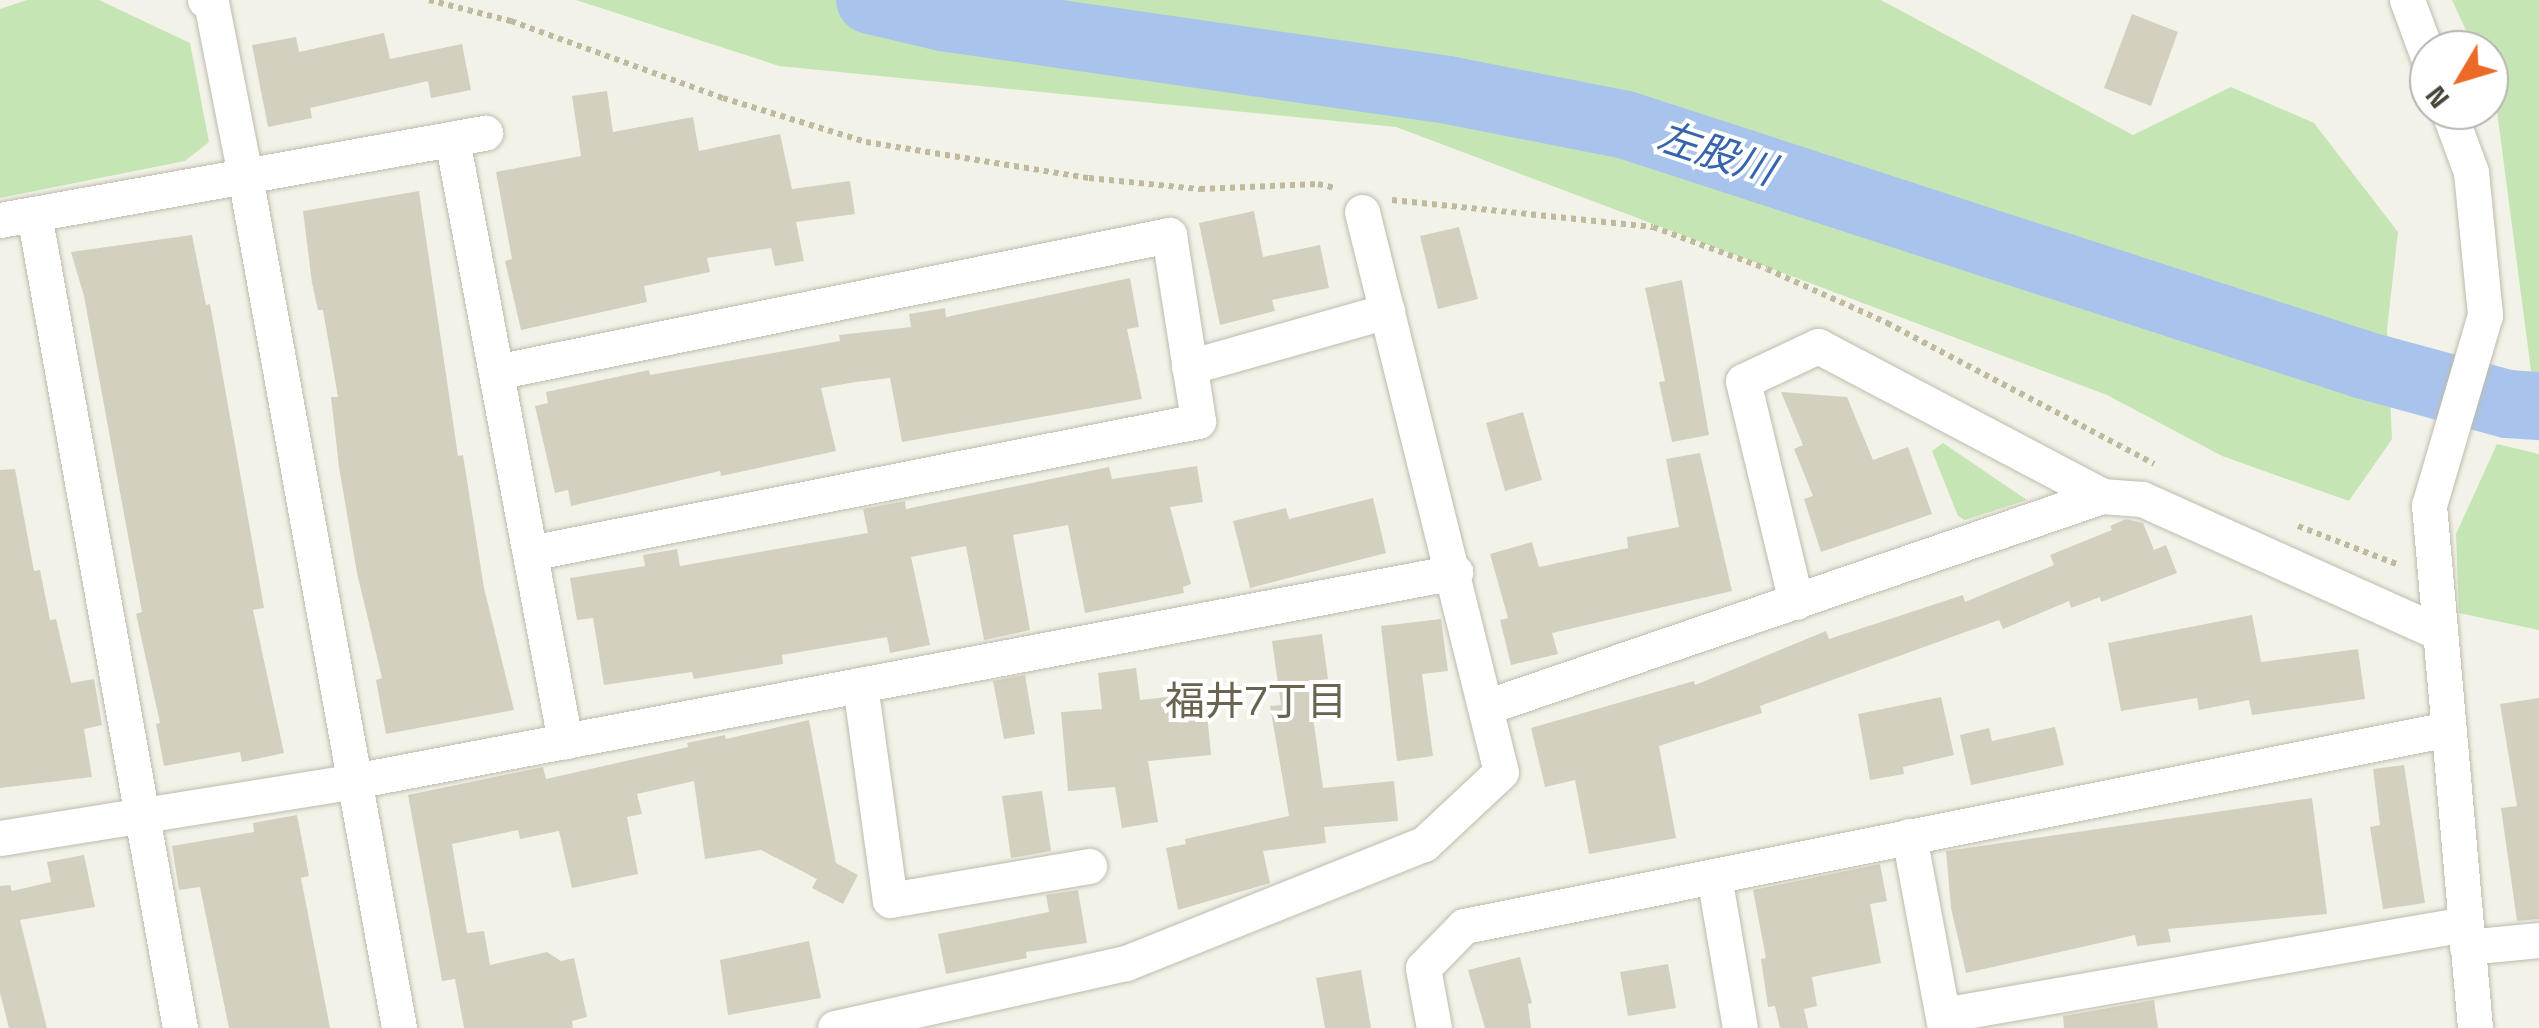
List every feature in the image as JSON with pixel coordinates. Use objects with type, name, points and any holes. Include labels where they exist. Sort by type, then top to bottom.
[{"type":"street","points":[[205,0],[211,2],[244,176],[398,1028]]},
{"type":"street","points":[[2407,0],[2418,30]]},
{"type":"street","points":[[2455,130],[2471,172],[2485,315],[2429,504],[2475,1028]]},
{"type":"street","points":[[180,1028],[17,217],[468,136],[496,372],[566,741]]},
{"type":"street","points":[[834,1028],[897,1021],[1126,963],[1424,844],[1502,772],[1363,200]]},
{"type":"street","points":[[496,372],[1169,235],[1198,421],[530,553]]},
{"type":"street","points":[[1190,366],[1387,311]]},
{"type":"street","points":[[1796,602],[1743,382],[1818,346],[2102,496]]},
{"type":"street","points":[[1486,706],[2102,496],[2142,499],[2440,633]]},
{"type":"street","points":[[0,838],[354,781],[1454,572]]},
{"type":"street","points":[[860,684],[890,900],[1090,866]]},
{"type":"street","points":[[1434,1028],[1423,968],[1464,926],[2448,728]]},
{"type":"street","points":[[1909,836],[1944,1022],[2466,935],[2539,940]]},
{"type":"street","points":[[1714,876],[1740,1028]]},
{"type":"path","points":[[429,0],[511,21],[723,98],[866,142],[1088,178],[1200,189],[1318,184],[1363,200],[1653,226],[1767,269],[1887,323],[2159,466]]},
{"type":"path","points":[[2279,519],[2435,578]]},
{"type":"green space","points":[[27,0],[99,0],[190,43],[209,142],[185,161],[0,198],[0,9]]},
{"type":"green space","points":[[576,0],[1881,0],[2133,135],[2231,87],[2314,123],[2398,232],[2387,330],[2392,439],[2349,501],[2222,456],[2107,395],[1396,127],[779,66]]},
{"type":"green space","points":[[2452,0],[2539,0],[2539,389],[2533,386],[2499,130],[2509,130],[2509,30],[2466,30]]},
{"type":"green space","points":[[1943,443],[2027,500],[1965,520],[1958,516],[1932,451]]},
{"type":"green space","points":[[2497,444],[2539,454],[2539,630],[2459,613],[2456,534]]},
{"type":"building","points":[[2132,14],[2178,32],[2151,106],[2104,88]]},
{"type":"building","points":[[384,33],[390,59],[462,44],[471,90],[431,98],[428,81],[310,108],[312,118],[268,127],[252,45],[296,37],[299,52]]},
{"type":"building","points":[[607,91],[613,132],[693,117],[699,151],[780,134],[792,189],[850,181],[855,214],[796,222],[804,261],[775,266],[771,248],[707,258],[710,272],[644,286],[647,302],[521,330],[505,261],[512,259],[496,172],[581,156],[572,96]]},
{"type":"building","points":[[419,191],[458,456],[463,455],[484,588],[514,710],[386,734],[376,680],[382,678],[357,573],[339,467],[331,397],[338,397],[323,310],[318,310],[312,283],[303,211]]},
{"type":"building","points":[[1254,211],[1263,257],[1320,245],[1329,288],[1272,300],[1275,311],[1220,325],[1199,223]]},
{"type":"building","points":[[1459,227],[1478,299],[1438,309],[1420,236]]},
{"type":"building","points":[[192,235],[206,305],[210,304],[264,608],[253,610],[284,753],[242,762],[240,752],[164,766],[156,724],[160,723],[136,614],[142,612],[84,296],[71,252]]},
{"type":"building","points":[[1130,278],[1139,327],[1127,329],[1142,399],[902,442],[890,378],[856,382],[821,388],[836,451],[721,476],[720,471],[571,506],[568,490],[555,493],[535,406],[548,403],[546,392],[649,370],[650,375],[840,341],[839,335],[911,327],[909,314],[945,308],[946,317]]},
{"type":"building","points":[[1682,280],[1709,435],[1672,442],[1659,382],[1665,381],[1645,288]]},
{"type":"building","points":[[1781,392],[1847,397],[1873,460],[1908,447],[1932,514],[1821,552],[1804,499],[1813,496],[1794,449],[1803,445]]},
{"type":"building","points":[[1523,412],[1542,480],[1505,491],[1486,423]]},
{"type":"building","points":[[1700,453],[1732,591],[1552,633],[1558,654],[1511,665],[1500,620],[1508,618],[1490,554],[1532,542],[1539,567],[1628,548],[1627,537],[1679,527],[1666,459]]},
{"type":"building","points":[[1197,466],[1203,502],[1170,507],[1191,584],[1183,587],[1184,593],[1085,613],[1068,525],[1013,535],[1030,630],[984,640],[966,546],[911,557],[930,645],[890,653],[887,637],[782,655],[783,664],[694,679],[692,672],[604,685],[593,618],[577,620],[570,578],[645,566],[643,555],[677,549],[680,566],[868,533],[863,509],[905,501],[906,509],[1109,467],[1112,479]]},
{"type":"building","points":[[15,469],[34,571],[40,570],[50,620],[56,619],[71,683],[94,679],[102,725],[84,729],[92,777],[0,788],[0,470]]},
{"type":"building","points":[[1373,498],[1386,553],[1250,588],[1233,521],[1286,508],[1289,519]]},
{"type":"building","points":[[2126,519],[2143,523],[2154,550],[2166,545],[2177,573],[2101,602],[2100,597],[2071,608],[2069,601],[2003,629],[1999,620],[1760,706],[1762,713],[1659,746],[1676,838],[1589,854],[1575,780],[1545,787],[1531,728],[1694,681],[1695,685],[1826,631],[1829,639],[1963,595],[1965,602],[2054,565],[2050,555],[2112,530],[2110,526]]},
{"type":"building","points":[[2252,615],[2261,662],[2358,649],[2365,699],[2252,715],[2249,700],[2199,710],[2197,698],[2121,711],[2108,643]]},
{"type":"building","points":[[1441,619],[1448,671],[1422,674],[1433,756],[1397,761],[1381,626]]},
{"type":"building","points":[[1322,634],[1328,679],[1308,682],[1323,788],[1394,781],[1398,821],[1324,827],[1326,843],[1263,851],[1270,883],[1178,910],[1166,848],[1186,844],[1185,839],[1289,816],[1270,706],[1281,705],[1272,641]]},
{"type":"building","points":[[1136,668],[1140,700],[1205,693],[1211,755],[1148,761],[1158,822],[1122,828],[1115,787],[1068,791],[1061,712],[1102,709],[1098,673]]},
{"type":"building","points":[[1025,675],[1035,734],[1004,739],[993,681]]},
{"type":"building","points":[[1941,697],[1954,755],[1903,767],[1904,774],[1870,780],[1858,714]]},
{"type":"building","points":[[2539,698],[2539,919],[2517,921],[2501,808],[2517,806],[2500,704]]},
{"type":"building","points":[[809,720],[836,863],[858,875],[843,904],[812,888],[817,879],[761,850],[705,859],[694,781],[637,794],[642,814],[627,817],[638,874],[572,888],[559,831],[520,839],[518,830],[452,844],[467,933],[484,931],[490,965],[547,952],[561,961],[574,958],[587,1017],[572,1021],[573,1028],[464,1028],[455,979],[442,981],[408,795],[543,767],[546,779],[688,747],[687,743],[725,735],[726,739]]},
{"type":"building","points":[[2055,727],[2064,765],[1971,785],[1960,735],[1989,728],[1992,741]]},
{"type":"building","points":[[2404,765],[2425,903],[2383,909],[2370,827],[2380,825],[2373,769]]},
{"type":"building","points":[[1042,791],[1051,851],[1011,858],[1002,796]]},
{"type":"building","points":[[2312,798],[2327,914],[2168,929],[2171,942],[2137,946],[2135,935],[1966,973],[1951,908],[1946,851]]},
{"type":"building","points":[[297,815],[309,876],[301,878],[330,1028],[229,1028],[200,887],[179,890],[172,846],[254,832],[253,823]]},
{"type":"building","points":[[84,855],[95,907],[20,920],[47,1028],[9,1028],[0,993],[0,886],[10,885],[12,891],[51,882],[47,862]]},
{"type":"building","points":[[1880,864],[1887,901],[1870,904],[1881,963],[1812,977],[1817,1006],[1804,1009],[1808,1028],[1780,1028],[1775,1006],[1768,1007],[1761,959],[1766,958],[1753,890]]},
{"type":"building","points":[[1078,890],[1087,943],[1026,952],[1027,958],[946,974],[938,934],[1049,912],[1046,895]]},
{"type":"building","points":[[809,941],[821,998],[728,1015],[720,960]]},
{"type":"building","points":[[1520,957],[1532,1003],[1528,1004],[1531,1028],[1485,1028],[1468,970]]},
{"type":"building","points":[[1668,964],[1676,1008],[1628,1016],[1620,972]]},
{"type":"building","points":[[1361,970],[1371,1028],[1325,1028],[1316,978]]},
{"type":"building","points":[[2154,1000],[2158,1028],[2064,1028],[2063,1016]]},
{"type":"waterway","name":"左股川","points":[[870,0],[942,17],[1448,90],[1626,125],[2364,365],[2508,404],[2539,406]]},
{"type":"district","name":"福井7丁目","points":[[1256,702]]}]
